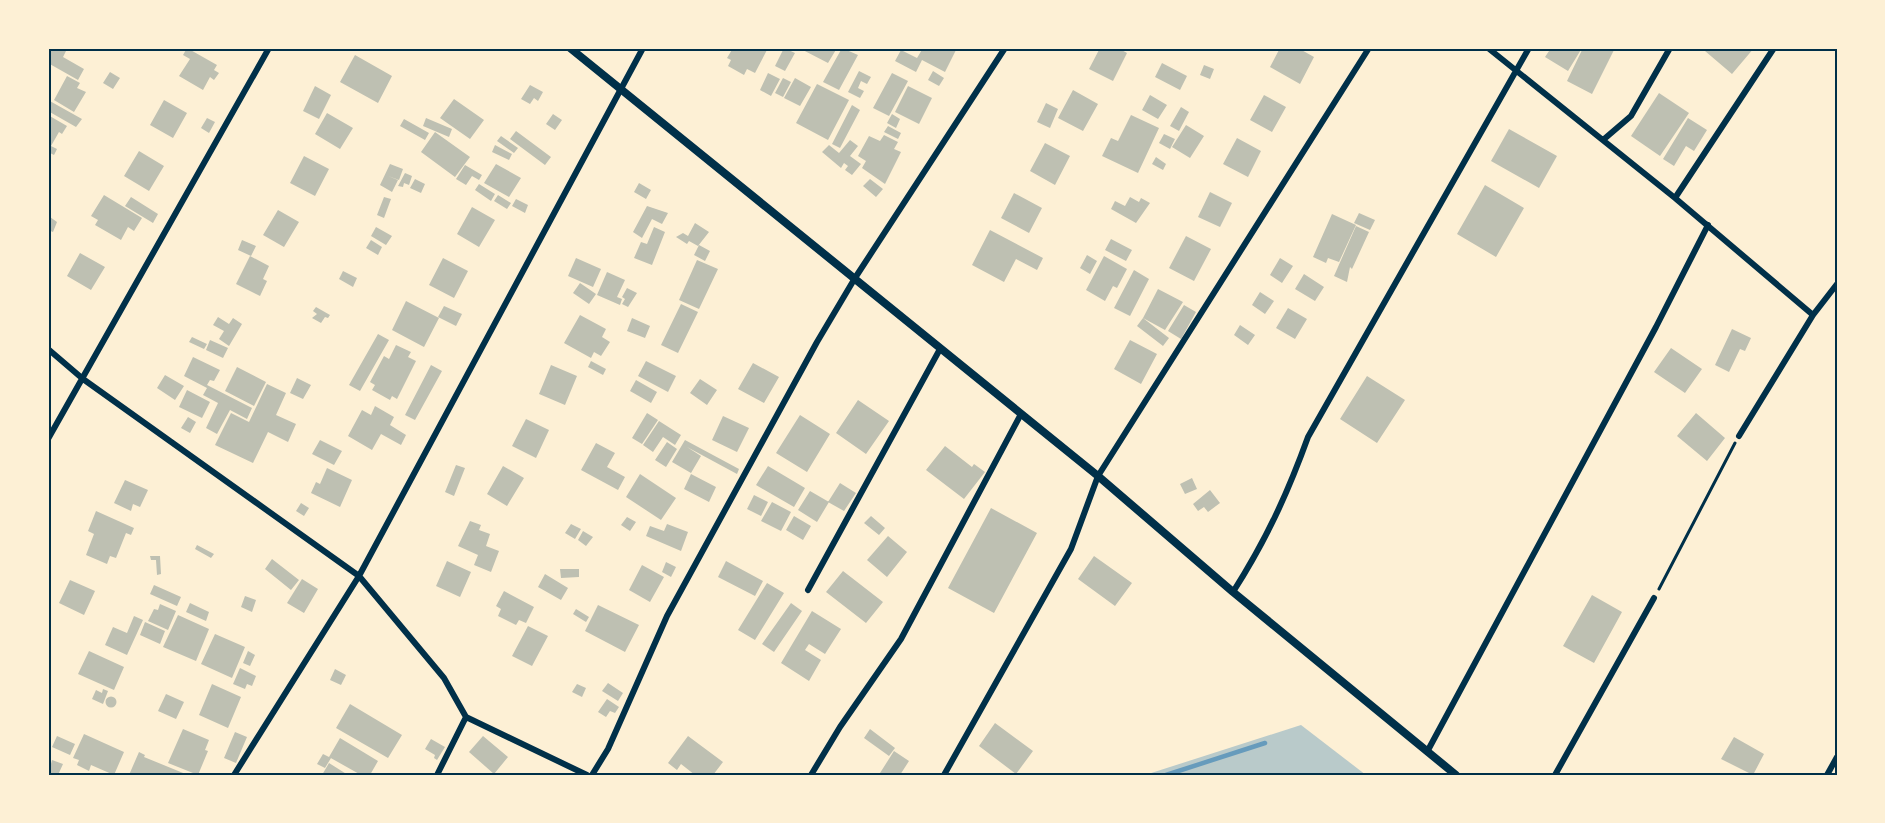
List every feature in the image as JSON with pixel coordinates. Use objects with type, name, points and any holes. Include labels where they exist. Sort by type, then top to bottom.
[{"type":"street","points":[[48,439],[269,48]]},
{"type":"street","points":[[570,48],[1098,476],[1233,592],[1456,775]]},
{"type":"street","points":[[234,775],[359,576],[643,48]]},
{"type":"street","points":[[592,775],[608,749],[667,616],[855,278],[1005,48]]},
{"type":"street","points":[[944,775],[1071,549],[1098,476],[1369,48]]},
{"type":"street","points":[[1488,48],[1675,198],[1813,315]]},
{"type":"street","points":[[1233,592],[1259,551],[1285,500],[1308,437],[1529,48]]},
{"type":"street","points":[[1604,141],[1631,116],[1671,48]]},
{"type":"street","points":[[1675,198],[1774,48]]},
{"type":"street","points":[[1427,752],[1656,327],[1707,225]]},
{"type":"street","points":[[1739,436],[1813,315],[1837,284]]},
{"type":"street","points":[[48,349],[83,379],[359,576],[444,678],[466,717],[586,775]]},
{"type":"street","points":[[807,591],[940,349]]},
{"type":"street","points":[[811,775],[840,727],[901,639],[949,553],[1021,414]]},
{"type":"street","points":[[1555,775],[1654,598]]},
{"type":"street","points":[[437,775],[466,717]]},
{"type":"street","points":[[1827,775],[1837,757]]},
{"type":"path","points":[[1654,598],[1739,436]]},
{"type":"shaded area","points":[[1301,725],[1366,775],[1145,775]]},
{"type":"building","points":[[48,48],[60,48],[66,51],[63,57],[84,69],[78,80],[48,63]]},
{"type":"building","points":[[187,48],[217,65],[214,70],[219,73],[214,80],[210,77],[203,90],[179,76],[190,59],[183,55]]},
{"type":"building","points":[[733,48],[768,48],[755,73],[747,69],[744,75],[728,66],[731,60],[727,58]]},
{"type":"building","points":[[784,48],[795,53],[785,71],[775,66]]},
{"type":"building","points":[[799,48],[837,48],[828,63]]},
{"type":"building","points":[[842,48],[858,55],[839,90],[823,82]]},
{"type":"building","points":[[923,48],[957,48],[945,72],[922,60],[916,72],[895,61],[901,50],[917,58]]},
{"type":"building","points":[[1100,48],[1118,48],[1127,53],[1113,81],[1089,69]]},
{"type":"building","points":[[1280,48],[1298,48],[1314,57],[1300,84],[1270,67]]},
{"type":"building","points":[[1551,48],[1582,48],[1568,71],[1545,57]]},
{"type":"building","points":[[1583,48],[1615,48],[1592,94],[1567,81]]},
{"type":"building","points":[[1707,48],[1754,48],[1732,74],[1705,51]]},
{"type":"building","points":[[355,55],[392,76],[378,103],[340,82]]},
{"type":"building","points":[[1162,63],[1187,76],[1180,90],[1155,77]]},
{"type":"building","points":[[1204,65],[1214,69],[1210,79],[1200,75]]},
{"type":"building","points":[[859,71],[871,77],[867,84],[861,81],[858,88],[864,91],[860,98],[848,92]]},
{"type":"building","points":[[933,71],[944,78],[939,86],[928,80]]},
{"type":"building","points":[[110,72],[120,78],[113,89],[103,83]]},
{"type":"building","points":[[768,73],[780,79],[771,96],[760,90]]},
{"type":"building","points":[[892,73],[908,81],[889,116],[873,108]]},
{"type":"building","points":[[67,76],[80,83],[77,88],[86,92],[74,112],[54,100]]},
{"type":"building","points":[[783,78],[791,82],[783,97],[775,93]]},
{"type":"building","points":[[795,78],[811,87],[800,106],[784,98]]},
{"type":"building","points":[[817,84],[849,100],[828,140],[796,123]]},
{"type":"building","points":[[530,85],[543,92],[538,101],[534,98],[530,104],[521,99]]},
{"type":"building","points":[[315,86],[331,95],[319,119],[303,111]]},
{"type":"building","points":[[908,86],[932,98],[919,124],[895,112]]},
{"type":"building","points":[[1073,90],[1098,104],[1083,131],[1058,118]]},
{"type":"building","points":[[1659,93],[1689,113],[1660,156],[1631,136]]},
{"type":"building","points":[[1150,95],[1167,105],[1158,119],[1142,110]]},
{"type":"building","points":[[1264,95],[1286,107],[1272,132],[1250,120]]},
{"type":"building","points":[[454,99],[484,120],[470,139],[440,118]]},
{"type":"building","points":[[48,100],[82,119],[76,127],[48,111]]},
{"type":"building","points":[[164,100],[187,113],[173,138],[150,125]]},
{"type":"building","points":[[1046,103],[1058,109],[1050,128],[1037,122]]},
{"type":"building","points":[[852,105],[860,110],[840,148],[832,144]]},
{"type":"building","points":[[1181,107],[1189,112],[1179,131],[1170,126]]},
{"type":"building","points":[[327,113],[353,128],[340,149],[315,134]]},
{"type":"building","points":[[553,114],[562,120],[555,130],[546,124]]},
{"type":"building","points":[[892,114],[900,119],[896,128],[887,123]]},
{"type":"building","points":[[48,115],[67,126],[62,134],[59,132],[51,146],[57,149],[54,155],[48,152]]},
{"type":"building","points":[[1131,115],[1159,128],[1138,173],[1102,156],[1111,138],[1118,141]]},
{"type":"building","points":[[207,118],[215,122],[209,133],[201,128]]},
{"type":"building","points":[[426,118],[452,129],[449,137],[423,126]]},
{"type":"building","points":[[1688,118],[1707,130],[1694,151],[1686,146],[1674,166],[1663,159]]},
{"type":"building","points":[[404,119],[429,133],[425,140],[400,126]]},
{"type":"building","points":[[1186,125],[1204,136],[1190,158],[1172,147]]},
{"type":"building","points":[[888,126],[901,133],[898,139],[884,132]]},
{"type":"building","points":[[1509,129],[1557,156],[1539,188],[1491,161]]},
{"type":"building","points":[[516,131],[551,157],[545,165],[510,139]]},
{"type":"building","points":[[435,132],[470,157],[455,177],[421,152]]},
{"type":"building","points":[[1164,134],[1175,139],[1170,149],[1159,143]]},
{"type":"building","points":[[884,135],[898,142],[894,149],[901,152],[885,184],[862,168],[866,161],[858,156],[869,136],[880,141]]},
{"type":"building","points":[[501,136],[518,148],[514,153],[497,141]]},
{"type":"building","points":[[1237,138],[1261,151],[1248,177],[1223,164]]},
{"type":"building","points":[[850,140],[858,146],[850,156],[861,164],[852,175],[845,170],[848,166],[844,163],[841,168],[822,152],[829,145],[839,153]]},
{"type":"building","points":[[1045,143],[1070,156],[1055,185],[1030,171]]},
{"type":"building","points":[[495,145],[512,154],[509,160],[492,152]]},
{"type":"building","points":[[139,151],[164,166],[149,191],[124,176]]},
{"type":"building","points":[[304,156],[329,169],[315,196],[290,183]]},
{"type":"building","points":[[1156,157],[1166,164],[1163,170],[1152,164]]},
{"type":"building","points":[[390,164],[403,169],[399,180],[388,176],[398,180],[392,192],[380,185]]},
{"type":"building","points":[[496,164],[521,178],[509,197],[484,183]]},
{"type":"building","points":[[465,165],[482,175],[479,180],[472,176],[466,185],[456,179]]},
{"type":"building","points":[[405,173],[412,176],[409,185],[404,183],[403,187],[398,186]]},
{"type":"building","points":[[415,179],[425,184],[421,193],[410,188]]},
{"type":"building","points":[[870,179],[883,189],[876,197],[863,186]]},
{"type":"building","points":[[639,183],[651,190],[646,199],[634,192]]},
{"type":"building","points":[[479,184],[495,194],[491,201],[475,190]]},
{"type":"building","points":[[1485,185],[1524,208],[1496,257],[1457,234]]},
{"type":"building","points":[[1210,192],[1232,203],[1220,227],[1198,217]]},
{"type":"building","points":[[1014,193],[1042,208],[1029,233],[1001,218]]},
{"type":"building","points":[[104,195],[142,218],[134,231],[128,227],[121,240],[95,225],[98,220],[91,216]]},
{"type":"building","points":[[498,195],[511,203],[507,209],[494,201]]},
{"type":"building","points":[[131,197],[158,214],[153,223],[125,206]]},
{"type":"building","points":[[384,197],[391,199],[384,218],[377,215]]},
{"type":"building","points":[[1130,197],[1139,202],[1141,198],[1150,203],[1136,223],[1111,209],[1115,201],[1125,206]]},
{"type":"building","points":[[516,199],[528,205],[525,213],[512,206]]},
{"type":"building","points":[[647,206],[668,213],[662,224],[652,219],[642,238],[633,232]]},
{"type":"building","points":[[472,207],[495,220],[479,247],[457,234]]},
{"type":"building","points":[[278,210],[299,222],[284,247],[263,235]]},
{"type":"building","points":[[1359,213],[1375,220],[1370,230],[1354,223]]},
{"type":"building","points":[[1332,214],[1356,225],[1339,262],[1328,258],[1326,263],[1313,257]]},
{"type":"building","points":[[50,217],[57,222],[53,232],[48,230]]},
{"type":"building","points":[[695,223],[709,232],[698,246],[689,241],[687,244],[676,237],[683,233],[688,236]]},
{"type":"building","points":[[1356,226],[1369,232],[1352,269],[1350,267],[1347,282],[1334,276]]},
{"type":"building","points":[[376,227],[392,236],[386,245],[371,236]]},
{"type":"building","points":[[654,227],[665,232],[652,265],[634,258],[641,242],[647,244]]},
{"type":"building","points":[[990,230],[1043,258],[1037,270],[1016,259],[1004,282],[972,265]]},
{"type":"building","points":[[1186,236],[1211,249],[1194,281],[1169,268]]},
{"type":"building","points":[[1111,239],[1132,250],[1126,261],[1105,250]]},
{"type":"building","points":[[242,240],[256,246],[251,256],[238,250]]},
{"type":"building","points":[[371,240],[382,247],[378,255],[366,248]]},
{"type":"building","points":[[699,245],[710,251],[705,261],[694,255]]},
{"type":"building","points":[[80,253],[105,267],[91,290],[67,276]]},
{"type":"building","points":[[1087,255],[1097,261],[1090,274],[1080,268]]},
{"type":"building","points":[[250,256],[269,266],[263,279],[267,281],[260,296],[236,284]]},
{"type":"building","points":[[1104,256],[1127,269],[1117,288],[1113,286],[1105,301],[1086,290]]},
{"type":"building","points":[[443,258],[468,271],[454,298],[429,285]]},
{"type":"building","points":[[576,258],[601,269],[593,287],[568,276]]},
{"type":"building","points":[[1280,258],[1293,266],[1282,283],[1270,275]]},
{"type":"building","points":[[697,260],[718,269],[699,309],[679,300]]},
{"type":"building","points":[[1134,270],[1149,279],[1130,316],[1114,308]]},
{"type":"building","points":[[343,271],[357,278],[353,287],[339,279]]},
{"type":"building","points":[[607,272],[625,280],[617,297],[622,299],[620,305],[597,295]]},
{"type":"building","points":[[1304,274],[1324,287],[1315,301],[1295,289]]},
{"type":"building","points":[[580,283],[596,294],[589,304],[573,293]]},
{"type":"building","points":[[627,288],[637,293],[628,307],[622,304],[625,299],[622,297]]},
{"type":"building","points":[[1158,289],[1183,302],[1165,330],[1143,318]]},
{"type":"building","points":[[1260,292],[1274,301],[1265,314],[1252,305]]},
{"type":"building","points":[[406,301],[439,318],[424,347],[392,330]]},
{"type":"building","points":[[681,304],[698,312],[678,353],[661,345]]},
{"type":"building","points":[[1184,305],[1196,312],[1181,339],[1168,331]]},
{"type":"building","points":[[444,306],[462,314],[456,326],[438,317]]},
{"type":"building","points":[[316,307],[330,315],[328,318],[325,317],[321,323],[312,318],[317,314],[313,311]]},
{"type":"building","points":[[1288,308],[1307,319],[1295,339],[1276,328]]},
{"type":"building","points":[[580,315],[606,329],[602,337],[610,342],[601,356],[594,352],[591,358],[564,343]]},
{"type":"building","points":[[218,317],[229,324],[233,318],[242,324],[229,346],[219,339],[224,331],[213,325]]},
{"type":"building","points":[[632,318],[650,326],[645,338],[627,331]]},
{"type":"building","points":[[1143,318],[1169,338],[1163,346],[1137,326]]},
{"type":"building","points":[[1240,325],[1255,335],[1248,345],[1234,335]]},
{"type":"building","points":[[1732,329],[1751,338],[1745,351],[1740,349],[1729,372],[1715,365]]},
{"type":"building","points":[[378,334],[389,340],[360,391],[349,385]]},
{"type":"building","points":[[192,337],[207,344],[204,349],[189,342]]},
{"type":"building","points":[[210,340],[228,348],[223,358],[206,350]]},
{"type":"building","points":[[1130,340],[1157,354],[1141,384],[1114,369]]},
{"type":"building","points":[[396,345],[411,352],[408,357],[416,361],[397,399],[392,396],[390,400],[372,390],[375,385],[370,382],[384,356],[389,359]]},
{"type":"building","points":[[1671,348],[1702,369],[1685,393],[1654,372]]},
{"type":"building","points":[[193,357],[220,370],[214,381],[210,380],[207,385],[252,408],[247,419],[230,410],[217,434],[206,428],[218,403],[203,395],[207,388],[184,376]]},
{"type":"building","points":[[591,361],[606,369],[603,375],[588,367]]},
{"type":"building","points":[[646,361],[676,376],[668,392],[638,376]]},
{"type":"building","points":[[753,363],[779,377],[764,403],[738,389]]},
{"type":"building","points":[[431,365],[442,371],[415,420],[405,415]]},
{"type":"building","points":[[551,365],[577,376],[565,405],[539,394]]},
{"type":"building","points":[[237,367],[266,382],[254,406],[225,391]]},
{"type":"building","points":[[165,375],[184,386],[175,400],[157,388]]},
{"type":"building","points":[[1367,376],[1405,400],[1377,443],[1340,419]]},
{"type":"building","points":[[297,378],[311,385],[303,399],[290,393]]},
{"type":"building","points":[[700,379],[717,390],[707,405],[690,393]]},
{"type":"building","points":[[636,380],[657,392],[651,403],[630,391]]},
{"type":"building","points":[[267,384],[286,393],[276,415],[296,424],[288,442],[268,432],[253,463],[215,445],[231,413],[249,422]]},
{"type":"building","points":[[187,390],[210,402],[202,418],[179,407]]},
{"type":"building","points":[[858,400],[889,421],[866,454],[836,433]]},
{"type":"building","points":[[375,406],[394,417],[390,425],[406,435],[401,445],[381,434],[372,450],[348,436],[362,410],[371,415]]},
{"type":"building","points":[[647,413],[658,420],[642,444],[632,438]]},
{"type":"building","points":[[1696,413],[1725,438],[1707,461],[1677,436]]},
{"type":"building","points":[[800,415],[830,434],[807,472],[776,453]]},
{"type":"building","points":[[723,416],[749,428],[737,452],[712,440]]},
{"type":"building","points":[[188,417],[196,422],[190,433],[181,428]]},
{"type":"building","points":[[526,419],[549,430],[536,458],[512,446]]},
{"type":"building","points":[[659,421],[681,435],[675,445],[663,437],[653,452],[643,445]]},
{"type":"building","points":[[320,440],[342,451],[334,465],[312,454]]},
{"type":"building","points":[[685,440],[739,469],[737,474],[687,447],[701,456],[691,473],[672,462]]},
{"type":"building","points":[[667,442],[677,449],[666,467],[655,460]]},
{"type":"building","points":[[596,443],[615,453],[607,467],[625,477],[618,490],[581,470]]},
{"type":"building","points":[[945,446],[972,467],[974,464],[985,472],[964,499],[926,470]]},
{"type":"building","points":[[456,465],[465,468],[454,496],[445,492]]},
{"type":"building","points":[[503,466],[524,478],[507,506],[487,494]]},
{"type":"building","points":[[768,466],[805,488],[794,507],[756,485]]},
{"type":"building","points":[[327,468],[352,480],[340,507],[311,493],[316,482],[320,484]]},
{"type":"building","points":[[640,474],[676,498],[661,520],[626,497]]},
{"type":"building","points":[[691,474],[716,487],[709,502],[684,489]]},
{"type":"building","points":[[1192,478],[1197,489],[1185,494],[1180,484]]},
{"type":"building","points":[[125,480],[148,490],[140,507],[133,504],[131,511],[114,503]]},
{"type":"building","points":[[840,483],[856,493],[844,511],[828,502]]},
{"type":"building","points":[[1210,490],[1220,503],[1208,512],[1204,507],[1198,511],[1193,504]]},
{"type":"building","points":[[810,491],[829,502],[817,522],[798,510]]},
{"type":"building","points":[[754,495],[768,502],[761,516],[747,509]]},
{"type":"building","points":[[772,502],[791,512],[781,531],[761,521]]},
{"type":"building","points":[[301,503],[309,508],[304,516],[296,511]]},
{"type":"building","points":[[991,508],[1037,533],[994,613],[948,588]]},
{"type":"building","points":[[96,511],[134,528],[131,535],[126,533],[116,558],[110,556],[107,564],[86,555],[94,534],[88,531]]},
{"type":"building","points":[[794,516],[811,526],[803,540],[786,530]]},
{"type":"building","points":[[871,516],[885,528],[879,535],[864,523]]},
{"type":"building","points":[[627,517],[636,522],[630,531],[621,525]]},
{"type":"building","points":[[470,521],[481,525],[479,530],[490,534],[486,546],[499,551],[491,572],[474,565],[478,555],[458,546]]},
{"type":"building","points":[[571,524],[581,529],[575,539],[565,533]]},
{"type":"building","points":[[667,524],[688,532],[681,551],[646,536],[650,526],[664,531]]},
{"type":"building","points":[[583,531],[593,537],[586,546],[578,540]]},
{"type":"building","points":[[888,536],[907,552],[887,577],[867,560]]},
{"type":"building","points":[[197,545],[214,554],[211,558],[195,549]]},
{"type":"building","points":[[150,556],[160,556],[161,574],[157,575],[156,560],[151,560]]},
{"type":"building","points":[[1094,556],[1132,583],[1115,606],[1078,579]]},
{"type":"building","points":[[272,559],[299,580],[291,590],[265,569]]},
{"type":"building","points":[[447,561],[471,572],[460,597],[436,586]]},
{"type":"building","points":[[726,561],[763,581],[755,596],[718,577]]},
{"type":"building","points":[[666,562],[676,567],[671,577],[662,572]]},
{"type":"building","points":[[642,565],[664,577],[650,602],[629,590]]},
{"type":"building","points":[[560,569],[579,569],[579,577],[561,578]]},
{"type":"building","points":[[843,571],[883,602],[866,623],[826,592]]},
{"type":"building","points":[[545,574],[568,588],[561,600],[538,587]]},
{"type":"building","points":[[302,579],[318,589],[304,613],[287,603]]},
{"type":"building","points":[[70,580],[95,591],[84,615],[59,603]]},
{"type":"building","points":[[767,583],[784,593],[755,640],[738,630]]},
{"type":"building","points":[[154,585],[181,597],[177,606],[150,594]]},
{"type":"building","points":[[504,591],[534,607],[526,623],[519,620],[516,625],[498,616],[501,609],[496,606]]},
{"type":"building","points":[[1592,595],[1622,612],[1594,663],[1563,646]]},
{"type":"building","points":[[245,596],[256,600],[252,612],[241,607]]},
{"type":"building","points":[[190,603],[209,612],[206,621],[186,612]]},
{"type":"building","points":[[791,603],[802,611],[774,652],[762,644]]},
{"type":"building","points":[[160,604],[176,611],[168,630],[148,621],[154,609],[158,610]]},
{"type":"building","points":[[598,605],[639,625],[625,652],[585,631]]},
{"type":"building","points":[[576,609],[589,617],[586,622],[573,614]]},
{"type":"building","points":[[812,611],[841,629],[825,654],[809,644],[805,650],[821,660],[809,681],[781,663]]},
{"type":"building","points":[[178,615],[209,629],[196,661],[163,647]]},
{"type":"building","points":[[134,616],[143,620],[127,655],[105,645],[113,627],[127,633]]},
{"type":"building","points":[[145,622],[165,631],[160,644],[140,635]]},
{"type":"building","points":[[528,626],[548,636],[532,666],[512,656]]},
{"type":"building","points":[[215,634],[245,647],[232,678],[201,664]]},
{"type":"building","points":[[89,651],[124,667],[114,690],[78,674]]},
{"type":"building","points":[[248,651],[255,655],[250,666],[243,663]]},
{"type":"building","points":[[240,668],[256,676],[252,686],[247,684],[245,689],[233,684]]},
{"type":"building","points":[[335,669],[346,675],[341,685],[330,680]]},
{"type":"building","points":[[608,683],[623,693],[618,701],[602,691]]},
{"type":"building","points":[[212,684],[241,697],[228,728],[199,715]]},
{"type":"building","points":[[577,684],[586,688],[582,697],[572,692]]},
{"type":"building","points":[[103,689],[108,691],[103,704],[92,699],[96,690],[102,693]]},
{"type":"building","points":[[166,694],[184,702],[176,719],[158,711]]},
{"type":"building","points":[[111,696],[117,702],[111,708],[105,702]]},
{"type":"building","points":[[607,699],[619,707],[615,713],[610,711],[606,717],[598,712]]},
{"type":"building","points":[[350,704],[402,735],[388,758],[336,728]]},
{"type":"building","points":[[995,723],[1033,751],[1016,774],[979,746]]},
{"type":"building","points":[[183,729],[209,740],[205,750],[208,751],[198,775],[168,763]]},
{"type":"building","points":[[870,729],[895,748],[889,756],[864,738]]},
{"type":"building","points":[[235,732],[247,737],[236,763],[224,758]]},
{"type":"building","points":[[84,734],[124,752],[114,775],[91,765],[89,771],[77,765],[79,760],[73,758]]},
{"type":"building","points":[[57,736],[75,744],[70,755],[52,747]]},
{"type":"building","points":[[483,736],[508,757],[494,774],[469,752]]},
{"type":"building","points":[[688,736],[723,762],[713,775],[695,775],[681,764],[677,770],[668,763]]},
{"type":"building","points":[[1734,737],[1764,754],[1753,775],[1721,759]]},
{"type":"building","points":[[340,738],[378,761],[370,775],[361,775],[329,757]]},
{"type":"building","points":[[431,739],[445,747],[437,760],[434,758],[435,755],[425,749]]},
{"type":"building","points":[[894,751],[909,761],[900,775],[883,775],[880,773]]},
{"type":"building","points":[[139,752],[145,755],[144,757],[188,775],[129,775]]},
{"type":"building","points":[[323,754],[331,758],[325,768],[317,764]]},
{"type":"building","points":[[52,760],[63,764],[58,775],[48,775]]},
{"type":"building","points":[[329,763],[348,775],[322,775]]},
{"type":"waterway","points":[[1166,775],[1265,743]]}]
